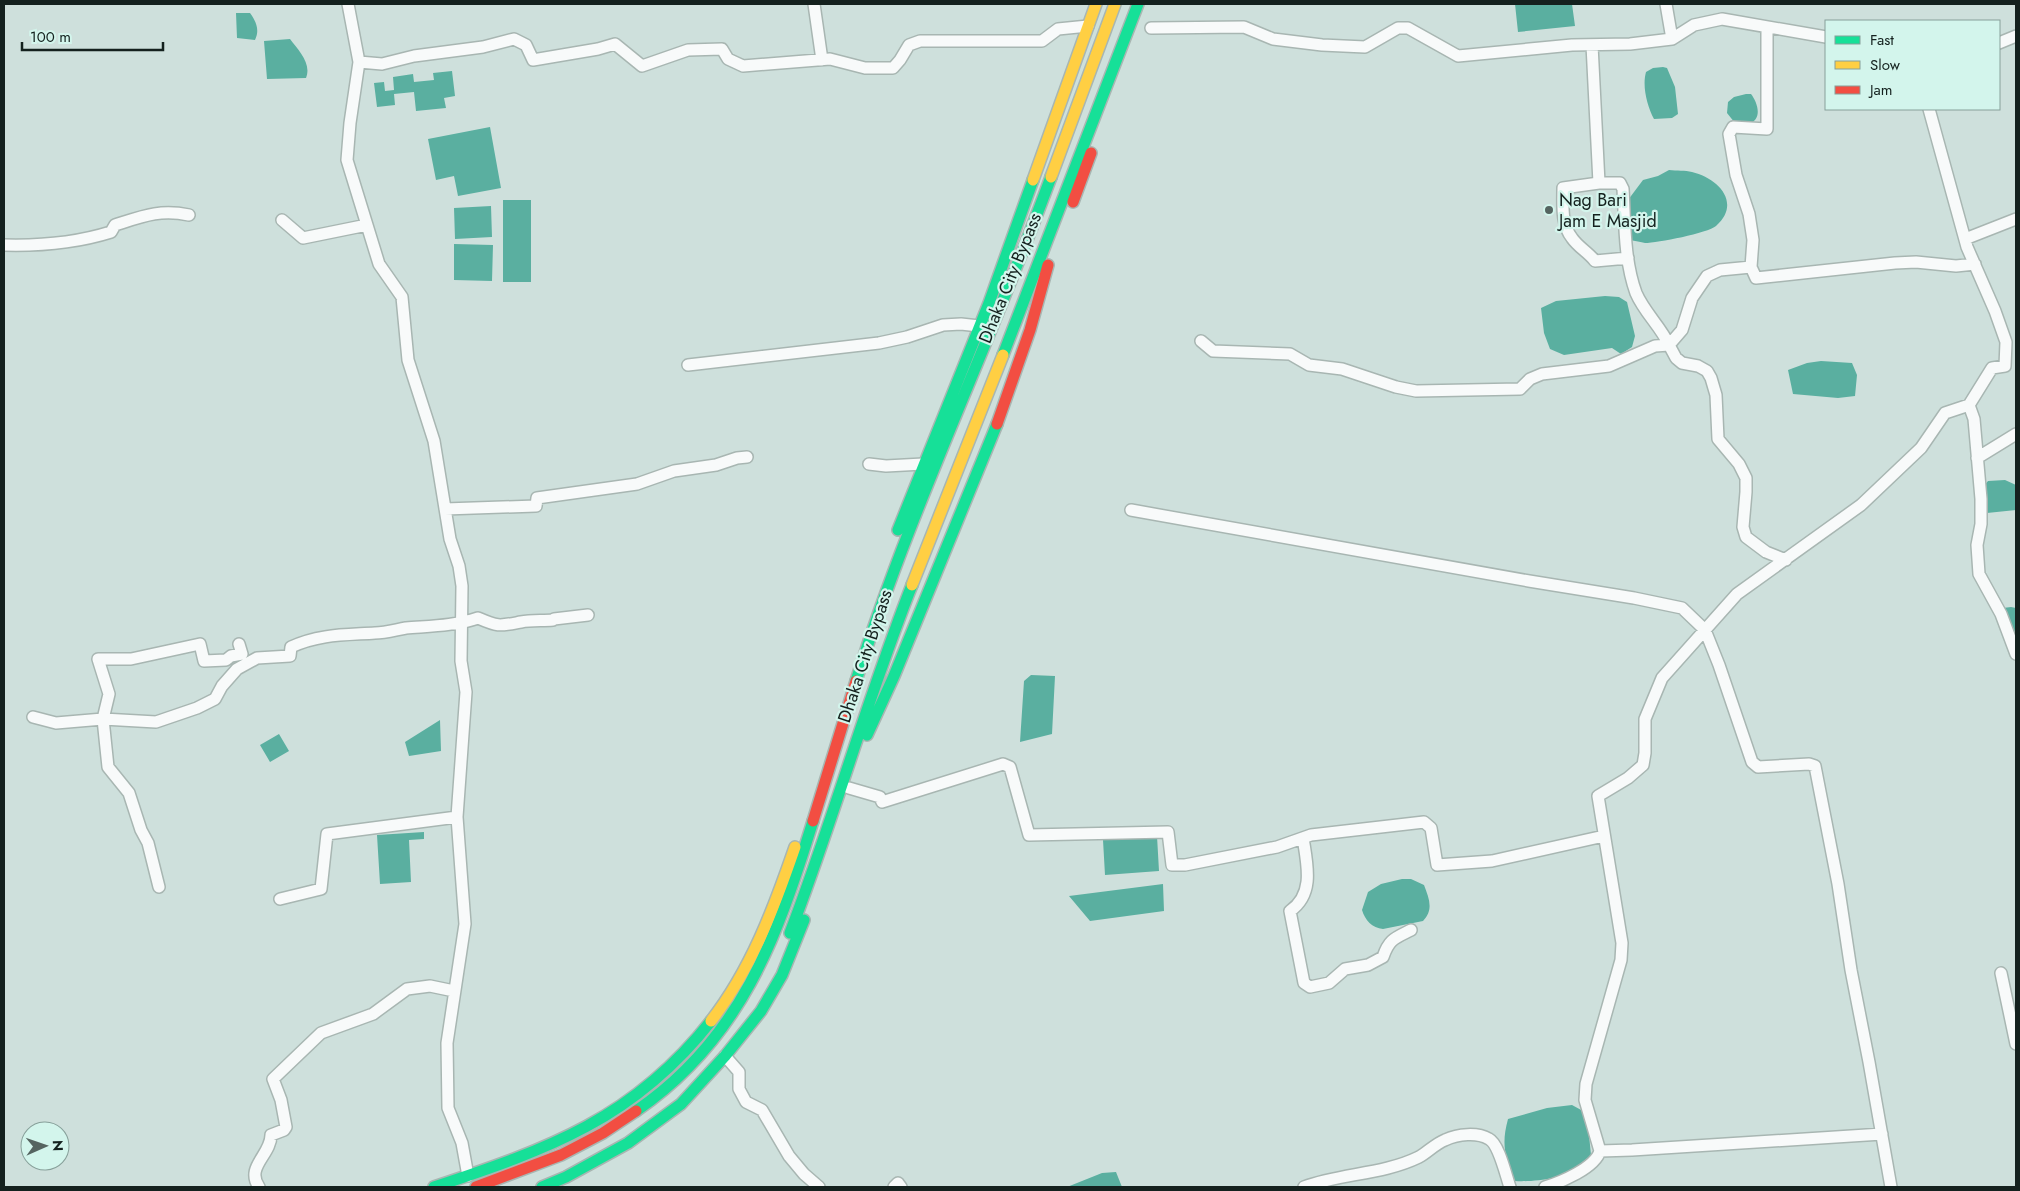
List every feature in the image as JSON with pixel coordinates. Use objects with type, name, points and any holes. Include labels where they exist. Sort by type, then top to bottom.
[{"type":"main road","points":[[434,1187],[559,1141],[587,1128],[636,1095],[684,1053],[716,1016],[765,932],[792,857],[879,585],[923,464],[979,326],[1096,4]]},
{"type":"main road","name":"Dhaka City Bypass","points":[[476,1187],[559,1156],[613,1128],[669,1088],[712,1043],[743,1001],[759,972],[775,936],[802,858],[887,587],[958,404],[1025,246],[1115,4]]},
{"type":"main road","name":"Dhaka City Bypass","points":[[508,1187],[535,1182],[622,1136],[674,1097],[704,1068],[755,1006],[773,970],[816,863],[855,741],[908,595],[1011,335],[1138,4]]},
{"type":"main road","points":[[535,1182],[566,1178],[628,1143],[680,1104],[725,1056],[761,1011],[782,975],[825,865],[870,724],[894,676],[1007,399],[1030,330],[1043,276],[1083,176],[1146,4]]},
{"type":"street","points":[[348,4],[359,62],[350,123],[347,160],[379,264],[402,297],[408,360],[434,441],[450,539],[459,566],[462,586],[461,661],[466,692],[457,817],[465,924],[447,1043],[448,1108],[462,1143],[468,1176]]},
{"type":"street","points":[[814,4],[822,60]]},
{"type":"street","points":[[1666,4],[1672,39]]},
{"type":"street","points":[[1151,28],[1244,27],[1273,39],[1322,45],[1364,47],[1398,28],[1408,28],[1458,56],[1592,44],[1630,44],[1672,39],[1694,25],[1722,19],[1825,37]]},
{"type":"street","points":[[359,62],[382,64],[414,56],[483,47],[514,39],[526,45],[533,60],[598,49],[614,44],[642,66],[688,50],[722,49],[728,59],[743,66],[830,59],[865,68],[893,68],[909,45],[920,41],[1042,41],[1058,29],[1088,26]]},
{"type":"street","points":[[1767,28],[1767,129],[1733,128],[1729,134],[1736,175],[1749,214],[1753,240],[1751,267],[1756,278],[1895,263],[1943,263],[1956,266],[1975,264]]},
{"type":"street","points":[[2000,43],[2016,36]]},
{"type":"street","points":[[1592,44],[1599,183]]},
{"type":"street","points":[[1545,1187],[1565,1180],[1593,1162],[1598,1157],[1600,1151],[1585,1100],[1586,1084],[1621,960],[1622,943],[1598,796],[1628,778],[1644,765],[1645,719],[1662,678],[1737,594],[1861,505],[1921,448],[1944,413],[1969,405],[1992,368],[2005,366],[2006,342],[1966,239],[1929,110]]},
{"type":"street","points":[[1628,258],[1594,261],[1586,250],[1573,240],[1564,226],[1562,188],[1599,183],[1620,183],[1628,258],[1637,294],[1665,335],[1676,358],[1682,364],[1698,366],[1707,372],[1711,378],[1716,395],[1718,439],[1739,464],[1746,478],[1743,527],[1746,537],[1766,552],[1786,560]]},
{"type":"street","points":[[4,245],[32,246],[86,240],[112,232],[115,225],[147,215],[171,211],[189,215]]},
{"type":"street","points":[[1966,239],[2016,219]]},
{"type":"street","points":[[282,220],[303,238],[367,225]]},
{"type":"street","points":[[1201,341],[1213,351],[1290,354],[1309,365],[1342,369],[1396,387],[1416,391],[1520,389],[1530,379],[1542,374],[1609,366],[1655,346],[1669,345],[1682,330],[1692,298],[1706,276],[1720,270],[1751,267]]},
{"type":"street","points":[[688,365],[879,342],[907,337],[943,324],[979,326]]},
{"type":"street","points":[[1969,405],[1974,419],[1981,499],[1981,524],[1977,545],[1978,574],[2001,614],[2016,654]]},
{"type":"street","points":[[1977,458],[2016,434]]},
{"type":"street","points":[[445,509],[536,506],[537,498],[637,484],[674,471],[716,465],[737,458],[747,457]]},
{"type":"street","points":[[869,464],[886,466],[923,464]]},
{"type":"street","points":[[1131,510],[1682,608],[1705,630],[1752,762],[1758,767],[1816,766],[1891,1187]]},
{"type":"street","points":[[33,717],[56,722],[103,719],[156,722],[197,708],[215,699],[222,686],[237,668],[257,658],[290,656],[291,646],[307,639],[334,634],[378,633],[404,628],[462,624],[478,618],[494,625],[508,626],[522,622],[588,615]]},
{"type":"street","points":[[159,887],[148,843],[141,830],[128,793],[108,766],[103,719],[109,694],[98,659],[130,659],[200,644],[204,661],[226,660],[231,656],[242,654],[240,644]]},
{"type":"street","points":[[849,788],[880,797],[882,802],[1003,764],[1010,767],[1029,835],[1168,832],[1172,865],[1185,865],[1277,846],[1304,838],[1424,822],[1431,828],[1437,865],[1492,861],[1604,836]]},
{"type":"street","points":[[280,899],[321,890],[327,834],[457,817]]},
{"type":"street","points":[[1304,838],[1308,881],[1306,895],[1290,911],[1304,983],[1310,987],[1329,984],[1345,969],[1368,965],[1383,957],[1387,945],[1394,938],[1411,930]]},
{"type":"street","points":[[2001,973],[2016,1044]]},
{"type":"street","points":[[259,1187],[256,1182],[256,1165],[271,1141],[271,1135],[284,1130],[286,1127],[281,1100],[273,1079],[321,1033],[373,1014],[407,990],[430,986],[454,990]]},
{"type":"street","points":[[725,1056],[739,1072],[739,1089],[746,1102],[762,1110],[788,1156],[819,1187]]},
{"type":"street","points":[[1304,1187],[1369,1174],[1419,1157],[1445,1140],[1478,1134],[1492,1140],[1498,1151],[1510,1187]]},
{"type":"street","points":[[1600,1151],[1882,1134]]},
{"type":"street","points":[[894,1187],[898,1184],[901,1187]]},
{"type":"shaded area","points":[[1515,4],[1572,4],[1575,26],[1518,32]]},
{"type":"shaded area","points":[[236,13],[250,13],[257,26],[255,40],[237,38]]},
{"type":"shaded area","points":[[290,39],[306,62],[306,78],[267,79],[264,41]]},
{"type":"shaded area","points":[[1653,68],[1667,68],[1675,87],[1678,114],[1672,118],[1654,119],[1646,96],[1646,72]]},
{"type":"shaded area","points":[[452,71],[455,96],[444,98],[446,108],[416,111],[414,92],[394,94],[395,105],[377,107],[374,83],[384,82],[385,91],[394,90],[393,77],[413,74],[414,82],[434,80],[433,73]]},
{"type":"shaded area","points":[[1751,94],[1757,106],[1756,119],[1748,124],[1735,123],[1727,113],[1728,102],[1734,97]]},
{"type":"shaded area","points":[[490,127],[501,188],[458,196],[454,176],[436,180],[428,139]]},
{"type":"shaded area","points":[[1669,170],[1687,171],[1702,175],[1718,186],[1727,200],[1727,209],[1724,217],[1711,229],[1693,234],[1651,243],[1630,240],[1628,200],[1643,180],[1658,176]]},
{"type":"shaded area","points":[[503,200],[531,200],[531,282],[503,282]]},
{"type":"shaded area","points":[[491,206],[492,237],[455,239],[454,208]]},
{"type":"shaded area","points":[[454,244],[493,245],[492,281],[454,280]]},
{"type":"shaded area","points":[[1605,296],[1619,297],[1627,302],[1635,336],[1632,347],[1621,354],[1612,348],[1564,355],[1550,349],[1544,333],[1541,308],[1556,301]]},
{"type":"shaded area","points":[[1821,361],[1852,363],[1857,375],[1855,396],[1838,398],[1793,394],[1788,370],[1807,363]]},
{"type":"shaded area","points":[[2005,480],[2016,485],[2016,510],[1987,513],[1983,487],[1988,481]]},
{"type":"shaded area","points":[[2003,608],[2016,608],[2016,641]]},
{"type":"shaded area","points":[[1031,675],[1055,676],[1052,734],[1020,742],[1024,681]]},
{"type":"shaded area","points":[[440,720],[441,751],[409,756],[405,742]]},
{"type":"shaded area","points":[[279,734],[289,751],[270,762],[260,745]]},
{"type":"shaded area","points":[[424,832],[424,839],[409,840],[411,882],[380,884],[377,835]]},
{"type":"shaded area","points":[[1157,836],[1159,871],[1105,875],[1103,840]]},
{"type":"shaded area","points":[[1411,879],[1424,885],[1430,904],[1429,913],[1423,921],[1383,929],[1372,925],[1362,910],[1368,892],[1381,884]]},
{"type":"shaded area","points":[[1163,884],[1164,911],[1090,921],[1069,896]]},
{"type":"shaded area","points":[[1572,1105],[1583,1111],[1589,1135],[1591,1155],[1574,1171],[1558,1177],[1515,1181],[1505,1151],[1508,1119],[1547,1108]]},
{"type":"shaded area","points":[[1116,1172],[1122,1187],[1067,1187],[1102,1173]]},
{"type":"traffic: fast","points":[[1003,355],[1138,4]]},
{"type":"traffic: fast","points":[[856,681],[901,553],[1051,177]]},
{"type":"traffic: fast","points":[[898,530],[989,303],[1033,180]]},
{"type":"traffic: fast","points":[[867,735],[894,676],[997,424]]},
{"type":"traffic: fast","points":[[790,933],[880,671],[912,585]]},
{"type":"traffic: fast","points":[[636,1111],[672,1083],[703,1052],[729,1018],[750,983],[769,945],[785,906],[813,821]]},
{"type":"traffic: fast","points":[[542,1187],[566,1177],[628,1143],[681,1104],[725,1056],[761,1011],[782,975],[804,920]]},
{"type":"traffic: fast","points":[[434,1187],[515,1159],[551,1144],[586,1127],[620,1107],[651,1083],[682,1055],[711,1021]]},
{"type":"traffic: slow","points":[[1033,180],[1096,4]]},
{"type":"traffic: slow","points":[[1051,177],[1115,4]]},
{"type":"traffic: slow","points":[[912,585],[1003,355]]},
{"type":"traffic: slow","points":[[711,1021],[750,960],[779,893],[795,847]]},
{"type":"traffic: jam","points":[[1073,202],[1091,153]]},
{"type":"traffic: jam","points":[[997,424],[1030,330],[1048,265]]},
{"type":"traffic: jam","points":[[813,821],[856,681]]},
{"type":"traffic: jam","points":[[476,1187],[561,1155],[603,1133],[636,1111]]},
{"type":"place","name":"Nag Bari Jam E Masjid","points":[[1549,210]]}]
